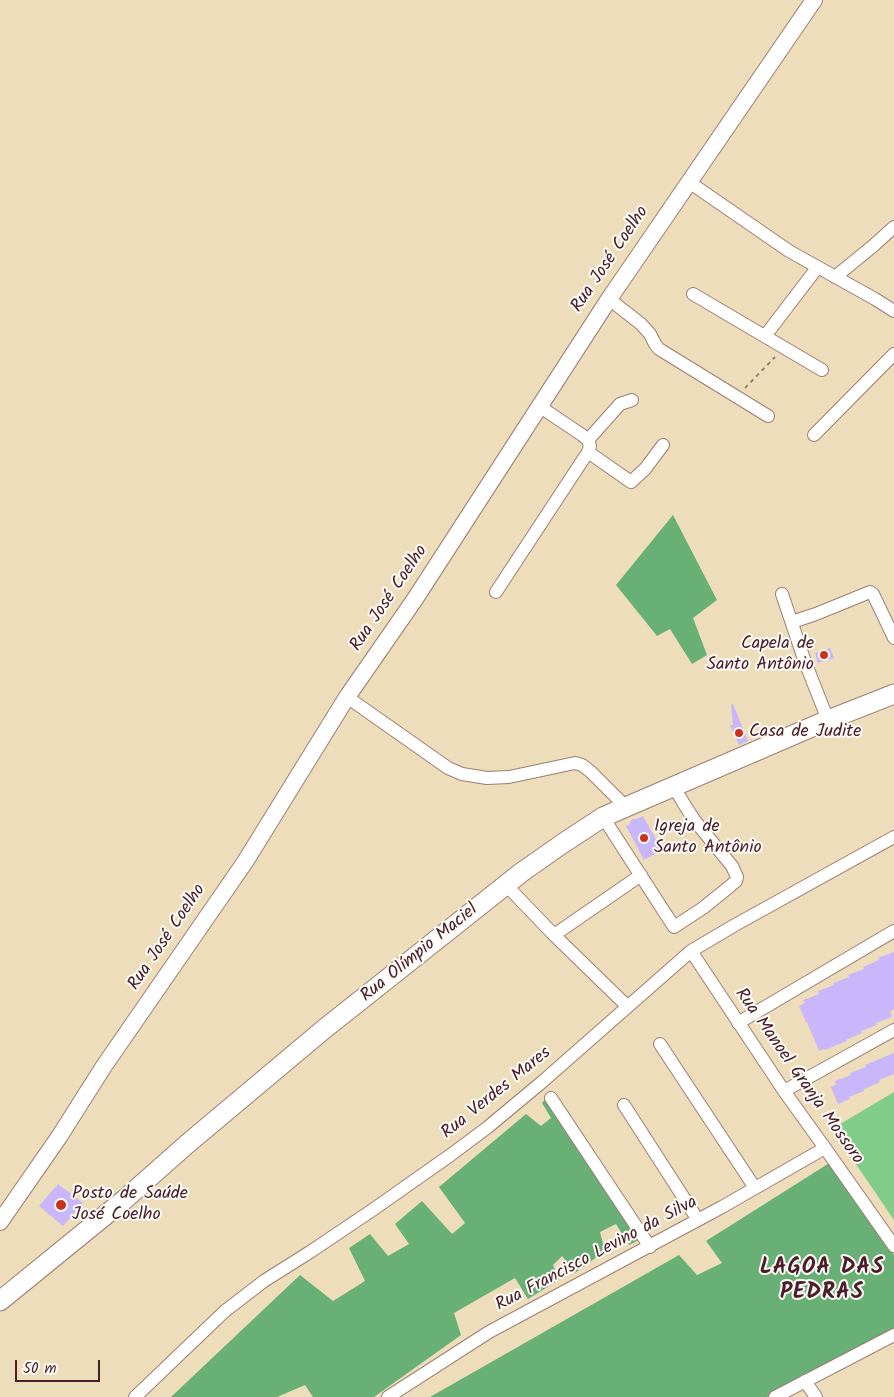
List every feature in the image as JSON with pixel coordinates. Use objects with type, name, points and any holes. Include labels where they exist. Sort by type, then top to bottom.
[{"type":"main road","name":"Rua Olímpio Maciel","points":[[0,1301],[124,1200],[186,1145],[323,1030],[522,872],[562,844],[603,817],[828,720],[894,694]]},
{"type":"street","name":"Rua José Coelho","points":[[0,1222],[59,1137],[104,1066],[245,862],[348,696],[415,599],[609,299],[814,0]]},
{"type":"street","points":[[689,182],[788,251],[894,311]]},
{"type":"street","points":[[835,277],[894,227]]},
{"type":"street","points":[[765,336],[817,268]]},
{"type":"street","points":[[693,294],[822,370]]},
{"type":"street","points":[[609,299],[641,324],[659,349],[768,416]]},
{"type":"street","points":[[814,435],[894,354]]},
{"type":"street","points":[[496,592],[588,446],[620,404],[632,400]]},
{"type":"street","points":[[539,406],[631,482],[645,469],[663,445]]},
{"type":"street","points":[[792,622],[870,592],[873,594],[894,638]]},
{"type":"street","points":[[782,594],[805,662],[828,720]]},
{"type":"street","points":[[348,696],[448,768],[462,774],[487,778],[509,777],[575,763],[582,765],[591,772],[626,807]]},
{"type":"street","points":[[603,817],[674,927],[703,908],[736,881],[737,877],[732,866],[695,821],[674,786]]},
{"type":"street","name":"Rua Verdes Mares","points":[[135,1397],[225,1311],[264,1281],[318,1247],[488,1127],[691,951],[743,920],[894,837]]},
{"type":"street","points":[[554,935],[641,875]]},
{"type":"street","points":[[506,885],[627,1006]]},
{"type":"street","points":[[738,1023],[894,931]]},
{"type":"street","name":"Rua Manoel Granja Mossoro","points":[[691,951],[784,1091],[894,1246]]},
{"type":"street","points":[[784,1091],[894,1030]]},
{"type":"street","points":[[660,1044],[755,1188]]},
{"type":"street","points":[[551,1098],[650,1247]]},
{"type":"street","points":[[624,1105],[698,1220]]},
{"type":"street","name":"Rua Francisco Levino da Silva","points":[[388,1397],[489,1332],[650,1247],[826,1148]]},
{"type":"street","points":[[776,1397],[894,1334]]},
{"type":"street","points":[[805,1381],[816,1397]]},
{"type":"path","points":[[737,397],[784,348]]},
{"type":"green space","points":[[673,515],[717,600],[693,618],[707,655],[692,664],[670,629],[657,636],[616,585]]},
{"type":"green space","points":[[552,1092],[643,1238],[629,1245],[616,1224],[600,1232],[605,1251],[575,1273],[562,1256],[553,1265],[559,1280],[528,1299],[515,1278],[454,1313],[461,1335],[374,1397],[313,1397],[305,1385],[277,1397],[171,1397],[300,1275],[333,1301],[365,1281],[349,1248],[370,1234],[388,1256],[409,1244],[395,1224],[422,1201],[452,1234],[465,1223],[439,1187],[526,1114],[541,1126],[551,1118],[542,1103]]},
{"type":"green space","points":[[894,1092],[894,1220],[832,1129]]},
{"type":"green space","points":[[831,1162],[894,1255],[894,1328],[767,1397],[430,1397],[679,1255],[697,1275],[722,1263],[706,1241]]},
{"type":"building","name":"Capela de Santo Antônio","points":[[830,648],[834,658],[818,663],[815,653]]},
{"type":"building","name":"Casa de Judite","points":[[733,704],[748,741],[739,745],[730,725],[733,725],[731,705]]},
{"type":"building","name":"Igreja de Santo Antônio","points":[[643,816],[662,850],[644,860],[626,826],[629,825],[632,819]]},
{"type":"building","points":[[894,952],[894,1009],[890,1011],[892,1017],[861,1031],[862,1033],[847,1041],[819,1051],[799,1006],[805,1003],[803,1000],[819,994],[818,991],[849,977],[848,975],[864,969],[863,967],[879,960],[878,958]]},
{"type":"building","points":[[894,1053],[894,1074],[879,1080],[880,1082],[838,1104],[831,1087],[836,1085],[835,1081],[866,1067],[865,1065]]},
{"type":"building","name":"Posto de Saúde José Coelho","points":[[58,1184],[83,1203],[63,1226],[39,1206]]},
{"type":"place","name":"Capela de Santo Antônio","points":[[824,655]]},
{"type":"place","name":"Casa de Judite","points":[[739,733]]},
{"type":"place","name":"Igreja de Santo Antônio","points":[[644,838]]},
{"type":"place","name":"Posto de Saúde José Coelho","points":[[61,1205]]},
{"type":"district","name":"LAGOA DAS PEDRAS","points":[[822,1282]]}]
